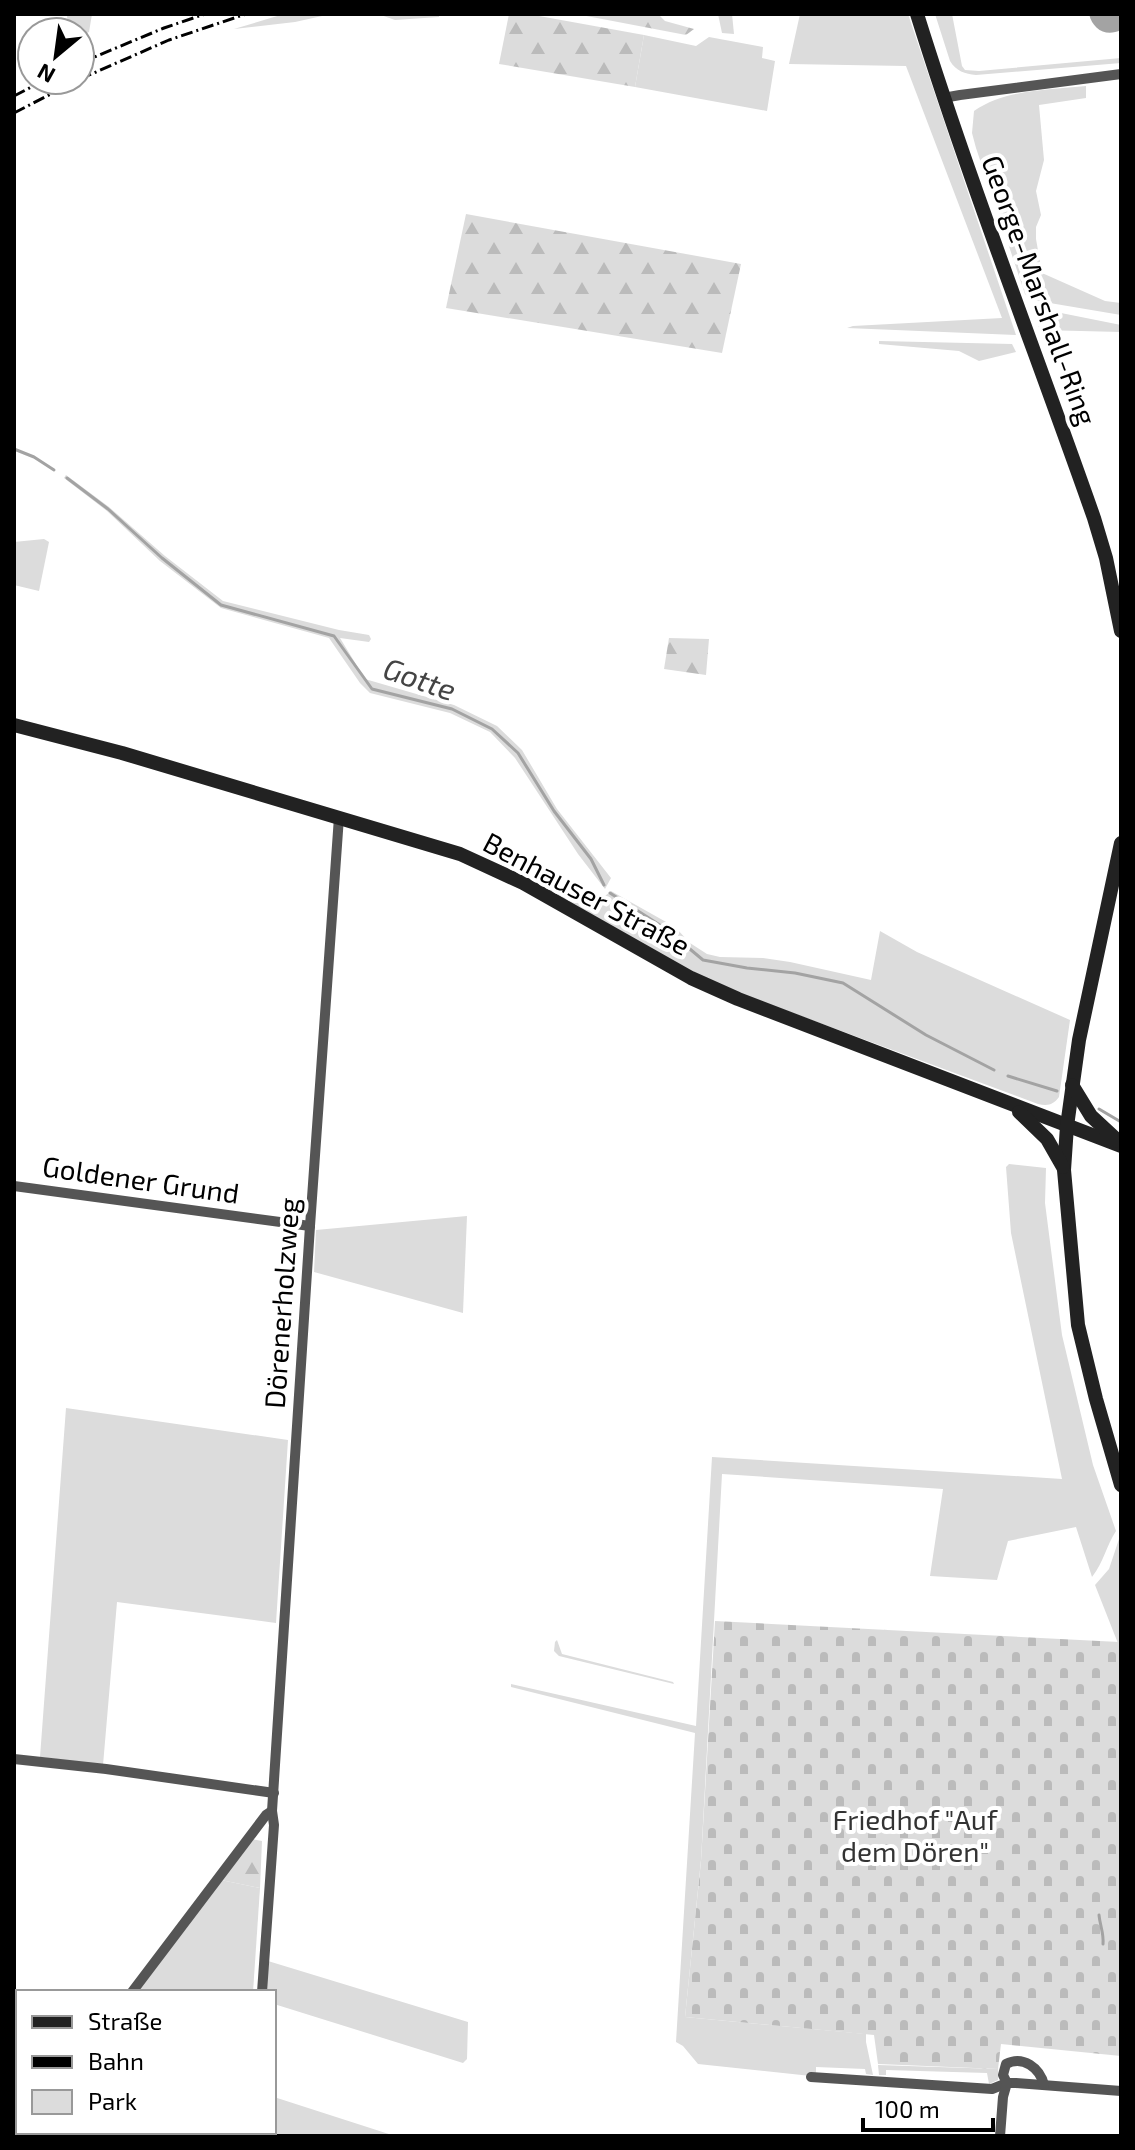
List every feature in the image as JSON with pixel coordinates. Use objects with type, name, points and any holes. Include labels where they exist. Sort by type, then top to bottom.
[{"type":"main road","name":"George-Marshall-Ring","points":[[917,14],[943,98],[1094,518],[1121,631]]},
{"type":"main road","name":"Benhauser Straße","points":[[14,725],[122,753],[417,840],[473,860],[544,894],[691,978],[738,999],[1121,1145]]},
{"type":"main road","points":[[1121,843],[1079,1040],[1064,1170],[1078,1325],[1121,1485]]},
{"type":"main road","points":[[1072,1085],[1091,1116],[1121,1145]]},
{"type":"main road","points":[[1009,1104],[1047,1139],[1064,1170]]},
{"type":"street","points":[[943,98],[1121,74]]},
{"type":"street","name":"Dörenerholzweg","points":[[262,1990],[339,817]]},
{"type":"street","name":"Goldener Grund","points":[[14,1186],[310,1226]]},
{"type":"street","points":[[14,1759],[274,1793]]},
{"type":"street","points":[[134,1990],[272,1811]]},
{"type":"street","points":[[1000,2136],[1007,2083],[1003,2075],[1006,2064],[1020,2060],[1032,2066],[1044,2080],[1044,2085]]},
{"type":"street","points":[[811,2077],[992,2089],[1007,2083],[1121,2091]]},
{"type":"green space","points":[[67,14],[92,14],[92,16]]},
{"type":"green space","points":[[284,14],[331,14],[295,22],[234,29]]},
{"type":"green space","points":[[378,14],[439,14],[439,17],[395,20]]},
{"type":"green space","points":[[509,14],[528,14],[644,35],[635,87],[499,64]]},
{"type":"green space","points":[[576,14],[658,14],[665,21],[694,29],[686,35]]},
{"type":"green space","points":[[718,14],[732,14],[734,34],[722,33]]},
{"type":"green space","points":[[800,14],[908,14],[1016,335],[847,328],[1002,318],[906,66],[789,64]]},
{"type":"green space","points":[[935,14],[952,14],[965,70],[1121,58],[1121,63],[968,74],[958,70],[950,61]]},
{"type":"green space","points":[[644,35],[696,46],[709,37],[763,47],[762,58],[775,61],[767,111],[635,87]]},
{"type":"green space","points":[[1086,86],[1086,98],[1039,105],[1044,160],[1036,191],[1041,215],[1036,227],[1036,239],[1042,273],[1105,301],[1121,303],[1121,315],[1032,300],[1025,294],[972,133],[974,111],[999,98]]},
{"type":"green space","points":[[466,214],[741,264],[722,353],[446,308]]},
{"type":"green space","points":[[1031,307],[1121,325],[1121,332],[1040,330]]},
{"type":"green space","points":[[879,341],[1012,344],[1016,352],[979,361],[959,351],[879,344]]},
{"type":"green space","points":[[66,475],[223,601],[369,635],[369,642],[340,638],[365,679],[454,705],[497,726],[522,750],[557,809],[611,878],[605,889],[578,854],[515,758],[490,732],[450,713],[370,693],[329,638],[221,608],[160,561],[107,511],[64,478]]},
{"type":"green space","points":[[44,539],[49,542],[39,591],[14,585],[14,542]]},
{"type":"green space","points":[[669,638],[709,639],[706,675],[664,669]]},
{"type":"green space","points":[[536,883],[596,900],[611,891],[675,927],[690,943],[707,954],[790,962],[871,980],[880,931],[917,952],[1070,1020],[1059,1097],[1050,1104],[1038,1104],[739,993],[694,974]]},
{"type":"green space","points":[[1009,1164],[1046,1168],[1045,1203],[1062,1335],[1093,1465],[1116,1531],[1092,1577],[1076,1527],[1008,1541],[997,1580],[930,1576],[943,1489],[722,1474],[701,1860],[685,2017],[866,2034],[873,2075],[866,2074],[865,2069],[816,2067],[816,2076],[811,2076],[698,2064],[676,2042],[695,1733],[511,1687],[511,1684],[696,1726],[712,1457],[1062,1479],[1011,1233],[1006,1167]]},
{"type":"green space","points":[[467,1216],[463,1313],[314,1272],[316,1230]]},
{"type":"green space","points":[[66,1408],[288,1440],[276,1623],[117,1602],[103,1765],[40,1757]]},
{"type":"green space","points":[[1119,1539],[1121,1651],[1095,1585],[1109,1569]]},
{"type":"green space","name":"Friedhof \"Auf dem Dören\"","points":[[715,1621],[1119,1642],[1121,2056],[1001,2044],[998,2069],[878,2064],[874,2035],[685,2017],[701,1861]]},
{"type":"green space","points":[[557,1640],[562,1654],[674,1684],[559,1656],[554,1651]]},
{"type":"green space","points":[[252,1839],[262,1841],[260,1888],[221,1880]]},
{"type":"green space","points":[[221,1880],[260,1888],[253,1990],[138,1990]]},
{"type":"green space","points":[[268,1961],[468,2022],[467,2059],[463,2063],[276,2005],[276,1990],[265,1990]]},
{"type":"green space","points":[[878,2065],[998,2069],[998,2080],[989,2084],[987,2073],[886,2070],[886,2075],[879,2075]]},
{"type":"green space","points":[[276,2098],[395,2136],[258,2136],[276,2134]]},
{"type":"green space","points":[[30,2134],[244,2134],[244,2136],[29,2136]]},
{"type":"water","points":[[1089,14],[1121,14],[1121,30],[1110,33],[1101,31]]},
{"type":"waterway","name":"Gotte","points":[[14,449],[54,470]]},
{"type":"waterway","name":"Gotte","points":[[67,478],[221,605],[334,636],[372,689],[452,709],[492,729],[518,753],[554,811],[591,859],[604,885]]},
{"type":"waterway","name":"Gotte","points":[[610,893],[666,929],[703,960],[843,983],[926,1035],[994,1070]]},
{"type":"waterway","name":"Gotte","points":[[1008,1076],[1057,1091]]},
{"type":"waterway","name":"Gotte","points":[[1099,1109],[1121,1122]]},
{"type":"waterway","points":[[1099,1915],[1103,1944]]},
{"type":"railway","points":[[96,56],[205,14]]},
{"type":"railway","points":[[96,72],[169,40],[246,14]]},
{"type":"railway","points":[[14,113],[47,96]]}]
